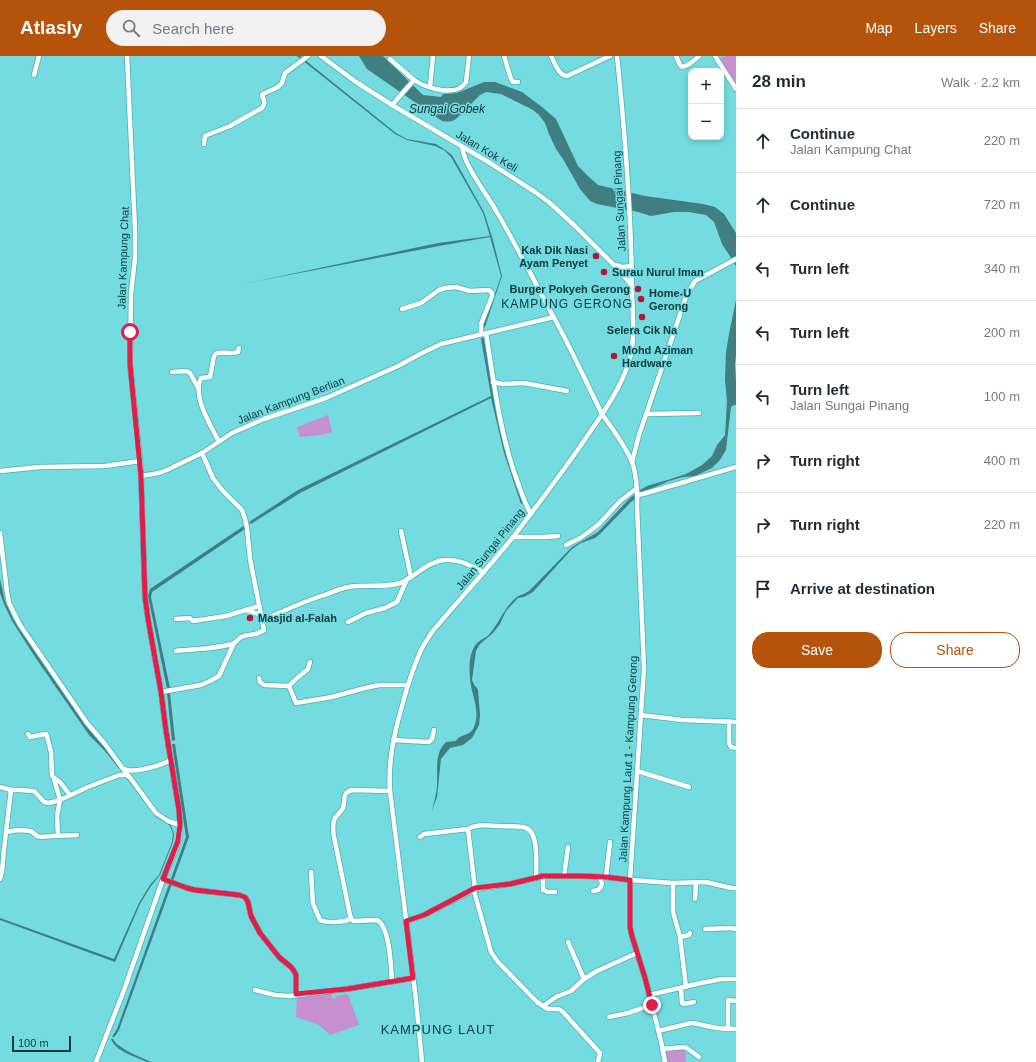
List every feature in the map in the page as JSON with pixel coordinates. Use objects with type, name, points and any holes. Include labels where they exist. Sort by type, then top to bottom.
[{"type":"street","points":[[34,75],[39,56]]},
{"type":"street","name":"Jalan Kampung Chat","points":[[126,56],[135,229],[135,258],[131,294],[130,364],[140,461]]},
{"type":"street","name":"Jalan Kok Keli","points":[[321,56],[356,82],[394,103],[540,196],[574,225],[615,265],[632,276]]},
{"type":"street","points":[[430,87],[433,56]]},
{"type":"street","points":[[390,59],[413,81],[430,87],[454,90],[462,87],[467,79],[469,56]]},
{"type":"street","points":[[504,56],[511,79],[513,82],[518,82]]},
{"type":"street","points":[[551,56],[560,72],[568,76],[610,56]]},
{"type":"street","name":"Jalan Sungai Pinang","points":[[422,1062],[390,790],[390,765],[393,740],[408,685],[422,649],[432,632],[543,498],[602,414],[619,385],[628,362],[633,318],[632,266],[628,182],[617,56]]},
{"type":"street","points":[[676,56],[682,67],[694,61],[699,56]]},
{"type":"street","points":[[715,56],[736,90]]},
{"type":"street","points":[[204,144],[205,136],[230,126],[262,108],[265,103],[262,96],[263,94],[278,87],[282,83],[285,73],[307,57]]},
{"type":"street","points":[[394,103],[413,81]]},
{"type":"street","name":"Jalan Kampung Laut 1 - Kampung Gerong","points":[[462,147],[463,154],[497,211],[554,317],[602,414],[632,462],[637,491],[644,668],[630,880],[630,927],[652,1005],[665,1062]]},
{"type":"street","points":[[632,462],[639,435],[687,294],[695,281],[736,259]]},
{"type":"street","points":[[615,265],[622,267],[632,266]]},
{"type":"street","points":[[615,265],[632,286]]},
{"type":"street","points":[[402,309],[421,303],[439,290],[445,288],[456,287],[470,291],[489,290],[492,293],[492,296],[481,324],[481,334]]},
{"type":"street","name":"Jalan Kampung Berlian","points":[[141,476],[167,470],[202,453],[232,433],[264,419],[326,398],[398,366],[437,346],[554,317]]},
{"type":"street","points":[[486,333],[505,440],[526,507],[531,514]]},
{"type":"street","points":[[198,388],[201,378],[210,377],[214,356],[217,353],[238,352],[238,348]]},
{"type":"street","points":[[172,372],[187,371],[190,374],[198,388],[200,399],[218,442]]},
{"type":"street","points":[[494,382],[503,384],[524,384],[567,391]]},
{"type":"street","points":[[646,414],[699,413]]},
{"type":"street","points":[[161,692],[201,684],[219,676],[234,643],[242,636],[260,633],[264,630],[250,559],[247,528],[242,510],[222,490],[213,478],[202,453]]},
{"type":"street","points":[[0,470],[105,466],[140,461],[145,597],[161,692],[180,825],[178,841],[124,990],[96,1062]]},
{"type":"street","points":[[566,545],[590,531],[599,524],[620,501],[637,491],[643,494],[736,467]]},
{"type":"street","points":[[348,622],[360,615],[385,608],[397,602],[409,578],[401,531]]},
{"type":"street","points":[[0,533],[9,603],[20,625],[87,723],[105,744],[123,772],[129,776],[156,813],[168,821],[180,825]]},
{"type":"street","points":[[512,537],[558,536]]},
{"type":"street","points":[[262,621],[286,609],[340,589],[400,582],[439,561],[445,560],[462,562],[483,572]]},
{"type":"street","points":[[176,619],[190,618],[193,621],[226,616],[259,606]]},
{"type":"street","points":[[246,610],[261,615]]},
{"type":"street","points":[[176,651],[224,646],[234,643]]},
{"type":"street","points":[[259,678],[260,682],[264,686],[289,686],[308,669],[310,662]]},
{"type":"street","points":[[289,686],[296,703],[332,697],[379,685],[408,685]]},
{"type":"street","points":[[641,715],[678,720],[736,722]]},
{"type":"street","points":[[729,722],[730,747],[736,748]]},
{"type":"street","points":[[393,740],[427,742],[432,739],[434,730]]},
{"type":"street","points":[[28,734],[30,737],[46,734],[47,736],[51,752],[52,774],[60,800],[57,816],[58,835]]},
{"type":"street","points":[[0,787],[11,790],[33,791],[42,801],[46,803],[53,803],[123,772],[152,767],[171,760]]},
{"type":"street","points":[[637,771],[689,787]]},
{"type":"street","points":[[54,779],[60,782],[70,795]]},
{"type":"street","points":[[0,879],[11,790]]},
{"type":"street","points":[[390,790],[352,790],[348,792],[345,795],[344,807],[334,820],[334,837],[351,918],[353,921],[377,920],[380,922],[388,940],[392,981]]},
{"type":"street","points":[[420,837],[424,834],[468,829],[472,826],[529,828],[535,839],[536,878]]},
{"type":"street","points":[[468,829],[475,888],[474,891],[491,952],[498,962],[537,1002],[548,1009],[561,1010],[568,1016],[600,1053],[598,1062]]},
{"type":"street","points":[[6,832],[23,830],[30,831],[39,837],[77,835]]},
{"type":"street","points":[[606,877],[610,842]]},
{"type":"street","points":[[564,876],[568,847]]},
{"type":"street","points":[[311,872],[313,904],[320,920],[324,922],[345,922],[351,918]]},
{"type":"street","points":[[406,921],[424,915],[475,888],[510,884],[543,876],[606,877],[673,883],[706,882],[736,888]]},
{"type":"street","points":[[543,876],[543,890],[555,892]]},
{"type":"street","points":[[593,891],[598,890],[601,887],[602,883],[600,878]]},
{"type":"street","points":[[163,879],[195,890],[245,897],[248,902],[251,916],[260,933],[279,957],[294,971],[296,975],[296,994]]},
{"type":"street","points":[[673,883],[673,912],[680,937],[686,987]]},
{"type":"street","points":[[695,900],[696,883]]},
{"type":"street","points":[[705,929],[736,929]]},
{"type":"street","points":[[680,937],[689,935],[690,933]]},
{"type":"street","points":[[568,942],[584,979]]},
{"type":"street","points":[[543,1006],[556,997],[571,991],[584,979],[597,971],[637,953]]},
{"type":"street","points":[[255,990],[275,995],[287,996],[347,989],[413,978]]},
{"type":"street","points":[[649,995],[722,979],[736,979]]},
{"type":"street","points":[[680,989],[682,1003],[694,1002]]},
{"type":"street","points":[[728,1029],[728,1000],[736,1001]]},
{"type":"street","points":[[609,1018],[652,1005]]},
{"type":"street","points":[[658,1031],[691,1023],[708,1027],[736,1029]]},
{"type":"street","points":[[662,1049],[683,1047],[687,1048],[699,1057]]},
{"type":"shaded area","points":[[726,56],[736,56],[736,87],[719,59]]},
{"type":"shaded area","points":[[328,415],[332,432],[321,435],[300,437],[297,427]]},
{"type":"shaded area","points":[[331,993],[332,998],[335,999],[337,996],[348,994],[359,1025],[330,1035],[319,1025],[296,1017],[297,996]]},
{"type":"shaded area","points":[[685,1048],[686,1062],[667,1062],[665,1050]]},
{"type":"water","name":"Sungai Gobek","points":[[297,56],[300,56],[396,133],[407,139],[436,144],[452,155],[484,212],[502,276],[485,327],[483,328],[482,326],[501,276],[490,237],[243,284],[438,243],[490,236],[483,213],[451,157],[444,150],[435,146],[407,140],[395,134]]},
{"type":"water","name":"Sungai Gobek","points":[[359,56],[383,56],[423,95],[441,97],[443,94],[457,93],[484,82],[495,82],[522,92],[556,119],[578,166],[598,185],[645,196],[703,204],[715,207],[724,214],[736,233],[736,267],[722,244],[714,222],[706,215],[689,212],[674,212],[651,216],[597,204],[590,201],[580,189],[556,149],[545,123],[533,110],[501,94],[486,92],[480,95],[453,121],[442,121],[367,69]]},
{"type":"water","points":[[736,300],[736,405],[731,407],[726,450],[720,460],[712,468],[695,476],[683,477],[669,481],[643,492],[631,502],[600,534],[572,549],[533,592],[524,597],[518,598],[506,611],[500,624],[493,633],[479,645],[476,651],[472,680],[478,690],[480,715],[479,725],[472,738],[463,745],[450,748],[441,759],[437,797],[432,811],[436,791],[437,762],[440,751],[446,742],[456,741],[460,737],[468,734],[474,727],[476,721],[476,709],[471,684],[470,660],[472,651],[477,643],[489,634],[513,601],[530,590],[572,547],[598,532],[629,499],[647,486],[686,474],[702,465],[712,456],[717,445],[725,435],[727,401],[725,380],[726,352]]},
{"type":"water","points":[[483,337],[501,435],[508,461],[523,503],[521,504],[504,453],[491,398],[300,493],[251,524],[249,522],[298,490],[491,396],[481,339]]},
{"type":"water","points":[[245,525],[245,529],[152,592],[151,597],[170,688],[167,689],[148,596],[150,589]]},
{"type":"water","points":[[0,579],[5,601],[13,619],[37,655],[90,730],[106,747],[147,804],[169,823],[174,834],[173,842],[160,875],[140,904],[115,962],[0,920],[0,918],[114,959],[139,903],[150,885],[159,875],[172,842],[173,834],[168,824],[156,817],[104,750],[89,735],[35,657],[12,621],[4,604],[0,593]]},
{"type":"water","points":[[167,693],[170,693],[175,740],[172,741]]},
{"type":"water","points":[[172,744],[175,744],[189,837],[119,1030],[114,1037],[112,1037],[117,1029],[186,837]]},
{"type":"water","points":[[111,1039],[125,1049],[151,1062],[147,1062],[132,1056],[121,1050],[113,1043]]},
{"type":"place","name":"Kak Dik Nasi Ayam Penyet","points":[[596,256]]},
{"type":"place","name":"Surau Nurul Iman","points":[[604,272]]},
{"type":"place","name":"Burger Pokyeh Gerong","points":[[638,289]]},
{"type":"place","name":"Home-U Gerong","points":[[641,299]]},
{"type":"place","name":"Selera Cik Na","points":[[642,317]]},
{"type":"place","name":"Mohd Aziman Hardware","points":[[614,356]]},
{"type":"place","name":"Masjid al-Falah","points":[[250,618]]},
{"type":"district","name":"KAMPUNG GERONG","points":[[567,304]]},
{"type":"district","name":"KAMPUNG LAUT","points":[[438,1029]]},
{"type":"route","points":[[130,332],[130,364],[141,476],[145,597],[161,692],[180,825],[180,836],[177,846],[163,879],[195,890],[245,897],[248,902],[252,920],[260,933],[279,957],[294,971],[296,975],[296,994],[347,989],[413,978],[406,921],[424,915],[475,888],[510,884],[543,876],[606,877],[630,880],[630,927],[652,1005]]}]
